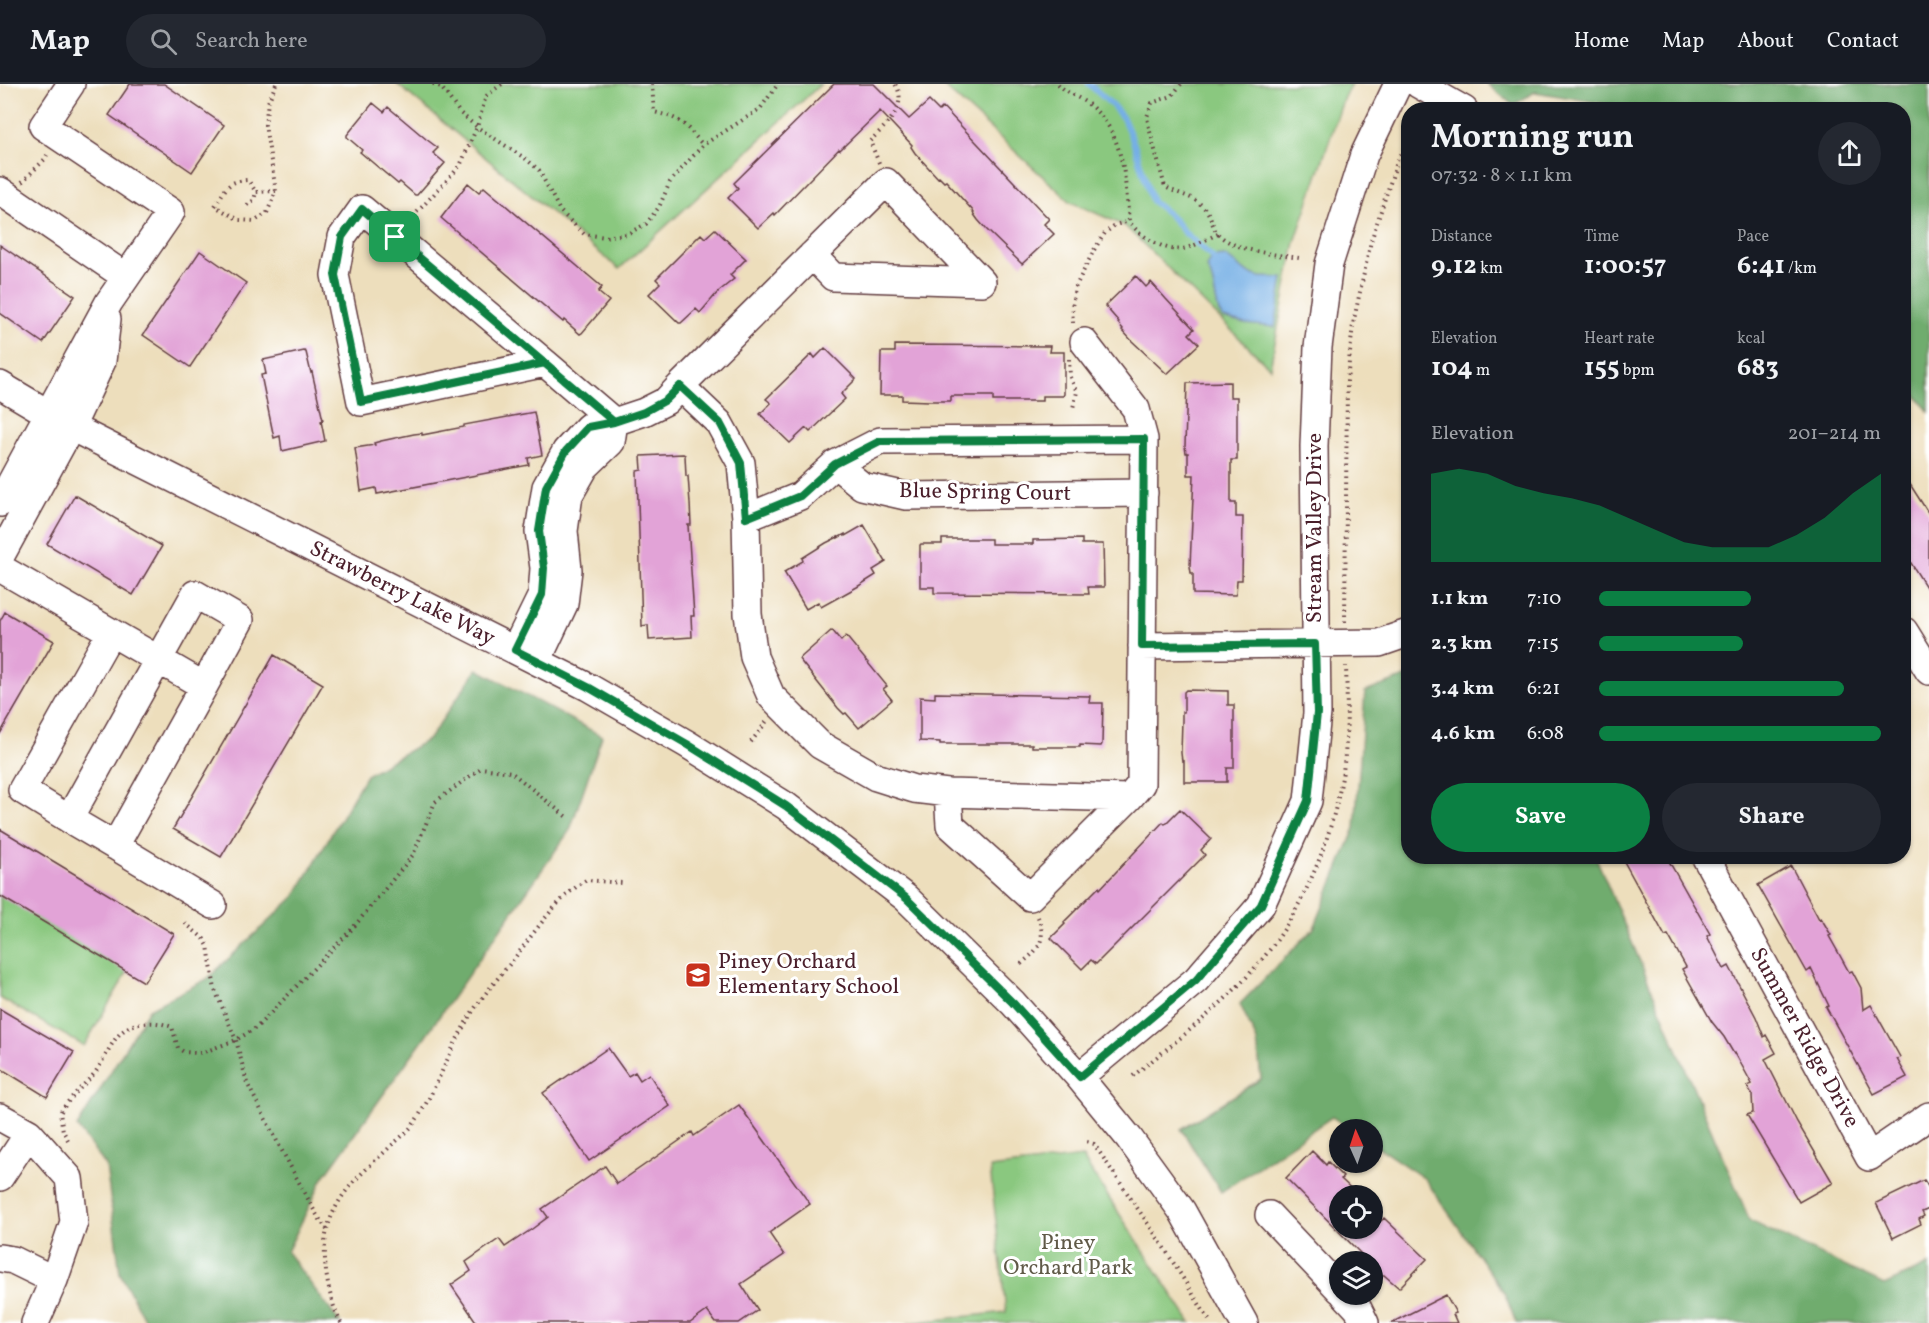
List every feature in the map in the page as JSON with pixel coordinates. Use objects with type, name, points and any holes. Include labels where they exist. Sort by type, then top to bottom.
[{"type":"street","points":[[0,503],[102,361],[109,303],[171,212],[44,126],[71,84]]},
{"type":"street","name":"Stream Valley Drive","points":[[1080,1077],[1196,980],[1261,905],[1308,801],[1317,713],[1314,446],[1318,347],[1329,264],[1364,155],[1398,84]]},
{"type":"street","points":[[1418,84],[1450,102]]},
{"type":"street","points":[[526,656],[542,595],[544,568],[539,531],[546,487],[566,451],[588,427],[614,422],[644,412],[666,400],[812,255],[886,182],[982,282],[833,277],[812,255]]},
{"type":"street","points":[[10,188],[126,277]]},
{"type":"street","points":[[545,363],[361,402],[335,275],[342,237],[362,209],[545,363],[614,422]]},
{"type":"street","points":[[948,793],[950,825],[1030,897],[1130,798],[1141,784],[1144,439],[1136,408],[1076,341]]},
{"type":"street","name":"Strawberry Lake Way","points":[[0,385],[59,421],[588,687],[687,744],[786,806],[906,898],[1013,1003],[1080,1077],[1130,1138],[1182,1211],[1244,1323]]},
{"type":"street","points":[[680,386],[720,423],[741,463],[746,518],[748,614],[754,657],[771,696],[820,745],[876,777],[914,789],[948,793],[1130,798]]},
{"type":"street","points":[[0,556],[59,421]]},
{"type":"street","points":[[746,518],[800,496],[835,464],[880,441],[1144,439]]},
{"type":"street","name":"Blue Spring Court","points":[[835,464],[862,486],[906,496],[1144,493]]},
{"type":"street","points":[[0,568],[204,686]]},
{"type":"street","points":[[69,819],[195,594],[240,620],[115,846]]},
{"type":"street","points":[[111,632],[22,790],[213,905]]},
{"type":"street","points":[[1142,646],[1379,643],[1401,635]]},
{"type":"street","points":[[1911,646],[1929,671]]},
{"type":"street","name":"Summer Ridge Drive","points":[[1709,864],[1869,1156],[1929,1116]]},
{"type":"street","points":[[0,1117],[29,1133],[69,1178],[74,1222],[54,1280],[35,1323]]},
{"type":"street","points":[[0,1177],[29,1133]]},
{"type":"street","points":[[1269,1215],[1329,1278]]},
{"type":"street","points":[[0,1258],[13,1260],[54,1280]]},
{"type":"street","points":[[1354,1305],[1365,1323]]},
{"type":"path","points":[[247,205],[254,200],[256,192],[249,180],[235,181],[230,184],[215,206],[239,220],[255,221],[267,213],[276,191],[265,125],[268,102],[276,84]]},
{"type":"path","points":[[433,84],[441,87],[460,112],[477,127],[539,170],[560,211],[584,234],[605,237],[627,234],[646,224],[658,207],[670,182],[703,145],[760,109],[778,84]]},
{"type":"path","points":[[395,237],[460,166],[477,127],[486,96],[502,84]]},
{"type":"path","points":[[652,84],[654,112],[676,118],[685,124],[703,145]]},
{"type":"path","points":[[886,182],[870,141],[893,118],[899,103],[898,88],[895,84]]},
{"type":"path","points":[[1058,84],[1064,90],[1077,95],[1094,109],[1114,136],[1122,162],[1129,221],[1140,234],[1168,248],[1179,250],[1189,248],[1218,234]]},
{"type":"path","points":[[1181,84],[1172,96],[1152,103],[1147,117],[1165,188],[1197,200],[1208,213],[1218,234],[1237,246],[1299,258]]},
{"type":"path","points":[[10,188],[25,178],[45,159],[48,152]]},
{"type":"path","points":[[1345,628],[1347,381],[1353,324],[1371,241],[1401,155]]},
{"type":"path","points":[[256,192],[276,191]]},
{"type":"path","points":[[1073,408],[1077,392],[1070,377],[1076,341],[1072,307],[1075,288],[1105,233],[1115,225],[1129,221]]},
{"type":"path","points":[[71,1145],[63,1131],[60,1113],[73,1094],[93,1074],[125,1028],[134,1024],[153,1022],[167,1025],[172,1027],[178,1048],[190,1053],[204,1052],[236,1040],[256,1028],[352,929],[412,855],[435,802],[482,768],[511,772],[568,818]]},
{"type":"path","points":[[341,1323],[328,1283],[325,1250],[327,1230],[336,1205],[347,1188],[410,1128],[427,1105],[447,1058],[483,996],[561,898],[586,880],[622,883]]},
{"type":"path","points":[[1021,964],[1034,954],[1040,945],[1043,930],[1030,897]]},
{"type":"path","points":[[185,923],[204,939],[208,946],[215,990],[236,1040],[248,1083],[280,1147],[327,1230]]},
{"type":"path","points":[[1088,1142],[1094,1144],[1101,1154],[1211,1323]]},
{"type":"green space","points":[[397,84],[821,84],[619,269]]},
{"type":"green space","points":[[941,84],[1351,84],[1344,97],[1295,242],[1270,368],[1125,226],[1071,202]]},
{"type":"green space","points":[[1487,84],[1929,84],[1929,412],[1911,388],[1911,102],[1594,102],[1535,92],[1518,102],[1509,102]]},
{"type":"green space","points":[[477,669],[602,736],[570,830],[323,1178],[287,1252],[340,1323],[146,1323],[120,1273],[106,1166],[77,1127],[149,1009],[207,979],[295,896],[366,775],[429,739]]},
{"type":"green space","points":[[1401,679],[1401,864],[1599,864],[1750,1221],[1884,1285],[1929,1265],[1929,1323],[1516,1323],[1505,1294],[1425,1179],[1383,1151],[1383,1119],[1335,1119],[1332,1117],[1221,1192],[1181,1129],[1261,1079],[1257,1041],[1240,1004],[1314,928],[1355,828],[1365,692]]},
{"type":"green space","points":[[0,895],[129,969],[84,1046],[0,998]]},
{"type":"green space","name":"Piney Orchard Park","points":[[1082,1157],[1191,1323],[908,1323],[1006,1312],[990,1168]]},
{"type":"water","points":[[1225,256],[1248,273],[1260,277],[1283,278],[1275,327],[1245,324],[1223,318],[1219,313],[1211,276],[1207,268],[1212,257]]},
{"type":"building","points":[[130,84],[164,84],[224,125],[192,172],[109,115]]},
{"type":"building","points":[[834,84],[874,84],[909,119],[929,101],[939,111],[943,107],[1049,219],[1044,224],[1054,234],[1022,264],[987,230],[946,181],[938,178],[915,153],[912,145],[880,111],[839,149],[775,215],[774,213],[758,228],[728,198],[738,188],[734,183]]},
{"type":"building","points":[[373,103],[384,112],[388,107],[438,148],[433,153],[445,163],[417,195],[400,182],[398,184],[360,152],[362,150],[347,137]]},
{"type":"building","points":[[468,183],[479,192],[484,187],[602,287],[598,292],[609,301],[582,333],[580,334],[564,320],[563,322],[441,218]]},
{"type":"building","points":[[715,229],[746,259],[730,275],[734,279],[718,292],[700,313],[696,309],[679,323],[649,294],[660,283],[656,279],[701,234],[705,238]]},
{"type":"building","points":[[0,245],[75,296],[43,343],[0,313]]},
{"type":"building","points":[[200,251],[246,283],[190,367],[143,335]]},
{"type":"building","points":[[1136,276],[1146,287],[1151,282],[1194,329],[1189,334],[1199,344],[1167,374],[1132,341],[1105,306]]},
{"type":"building","points":[[895,345],[1050,346],[1049,352],[1064,352],[1064,394],[1063,396],[1042,396],[1042,401],[993,401],[993,396],[951,396],[951,401],[902,400],[902,395],[880,395],[881,352],[895,352]]},
{"type":"building","points":[[825,348],[856,379],[841,394],[845,399],[810,432],[806,428],[790,443],[760,414],[771,403],[766,399],[812,354],[815,358]]},
{"type":"building","points":[[304,351],[312,372],[323,420],[321,421],[325,441],[282,451],[280,436],[274,438],[261,375],[266,374],[263,360]]},
{"type":"building","points":[[1230,382],[1230,397],[1237,397],[1237,460],[1231,460],[1231,503],[1236,503],[1236,517],[1243,517],[1242,580],[1237,580],[1236,595],[1193,594],[1193,573],[1191,573],[1190,566],[1194,475],[1188,475],[1188,453],[1186,453],[1185,446],[1187,383]]},
{"type":"building","points":[[534,412],[542,455],[528,458],[529,465],[377,494],[376,488],[361,491],[355,448],[414,434],[422,433],[422,435]]},
{"type":"building","points":[[685,455],[686,476],[688,476],[690,503],[691,525],[688,525],[694,616],[691,616],[692,637],[649,640],[648,625],[642,626],[637,471],[642,470],[641,456]]},
{"type":"building","points":[[1911,486],[1929,514],[1929,592],[1911,563]]},
{"type":"building","points":[[75,495],[162,546],[133,595],[47,544]]},
{"type":"building","points":[[864,525],[886,562],[873,570],[876,575],[857,587],[821,607],[818,602],[806,609],[784,572],[826,543],[845,534],[845,536]]},
{"type":"building","points":[[942,539],[991,539],[991,544],[1033,544],[1033,540],[1082,539],[1082,544],[1103,544],[1104,587],[1088,587],[1089,594],[934,593],[934,587],[920,587],[920,545],[942,544]]},
{"type":"building","points":[[5,612],[54,641],[0,734],[0,621]]},
{"type":"building","points":[[832,630],[841,641],[846,636],[887,686],[883,689],[892,700],[859,728],[846,713],[844,714],[838,708],[799,659]]},
{"type":"building","points":[[274,655],[323,684],[221,857],[173,829]]},
{"type":"building","points":[[1186,690],[1228,691],[1228,705],[1234,705],[1234,768],[1227,768],[1227,782],[1184,782],[1184,761],[1182,761],[1181,753],[1182,712],[1184,712],[1184,692]]},
{"type":"building","points":[[935,693],[1090,696],[1089,703],[1103,703],[1102,744],[1101,746],[1080,745],[1080,747],[1032,747],[1032,744],[940,744],[940,742],[920,741],[920,697],[935,698]]},
{"type":"building","points":[[1180,809],[1211,839],[1201,850],[1205,855],[1096,964],[1091,960],[1082,969],[1051,938],[1163,822],[1165,824]]},
{"type":"building","points":[[0,829],[174,934],[144,982],[0,896]]},
{"type":"building","points":[[1625,864],[1671,864],[1710,934],[1707,936],[1724,969],[1729,966],[1764,1037],[1766,1035],[1776,1053],[1765,1059],[1797,1122],[1833,1183],[1799,1202],[1747,1115],[1753,1113],[1752,1095],[1747,1086],[1752,1084],[1735,1053],[1712,1022],[1682,969],[1686,967],[1668,935],[1665,936]]},
{"type":"building","points":[[1791,866],[1819,919],[1821,918],[1831,935],[1829,936],[1849,972],[1852,971],[1861,988],[1863,1010],[1871,1005],[1900,1057],[1897,1059],[1907,1077],[1874,1094],[1826,1007],[1829,1006],[1811,969],[1807,972],[1758,885]]},
{"type":"building","points":[[0,1009],[74,1052],[47,1097],[0,1068]]},
{"type":"building","points":[[608,1048],[628,1076],[635,1072],[640,1080],[649,1074],[670,1106],[589,1161],[543,1093]]},
{"type":"building","points":[[739,1105],[810,1204],[769,1233],[784,1255],[741,1284],[758,1310],[739,1323],[716,1323],[707,1311],[690,1323],[477,1323],[451,1285],[471,1271],[466,1262],[499,1239],[505,1247],[532,1229],[548,1217],[542,1209],[605,1166],[617,1184],[692,1132],[694,1136]]},
{"type":"building","points":[[1312,1151],[1326,1165],[1329,1163],[1329,1173],[1339,1173],[1347,1185],[1329,1185],[1329,1222],[1286,1178]]},
{"type":"building","points":[[1924,1180],[1929,1188],[1929,1209],[1922,1212],[1924,1216],[1919,1219],[1921,1224],[1893,1238],[1876,1203]]},
{"type":"building","points":[[1384,1218],[1427,1259],[1399,1288],[1383,1275],[1383,1251],[1358,1251],[1346,1239],[1383,1239]]},
{"type":"building","points":[[1446,1295],[1456,1313],[1453,1314],[1457,1323],[1391,1323]]},
{"type":"waterway","points":[[1089,84],[1123,118],[1133,141],[1152,201],[1170,215],[1184,232],[1212,257]]},
{"type":"place","name":"Piney Orchard Elementary School","points":[[698,975]]},
{"type":"route","points":[[395,237],[362,209],[342,237],[335,275],[361,402],[545,363],[614,422],[644,412],[666,400],[680,386],[720,423],[741,463],[746,518],[800,496],[835,464],[880,441],[1144,439],[1142,646],[1315,644],[1317,713],[1308,801],[1261,905],[1196,980],[1080,1077],[1013,1003],[906,898],[786,806],[687,744],[588,687],[515,650],[542,595],[544,568],[539,531],[546,487],[566,451],[588,427],[614,422],[395,237]]}]
